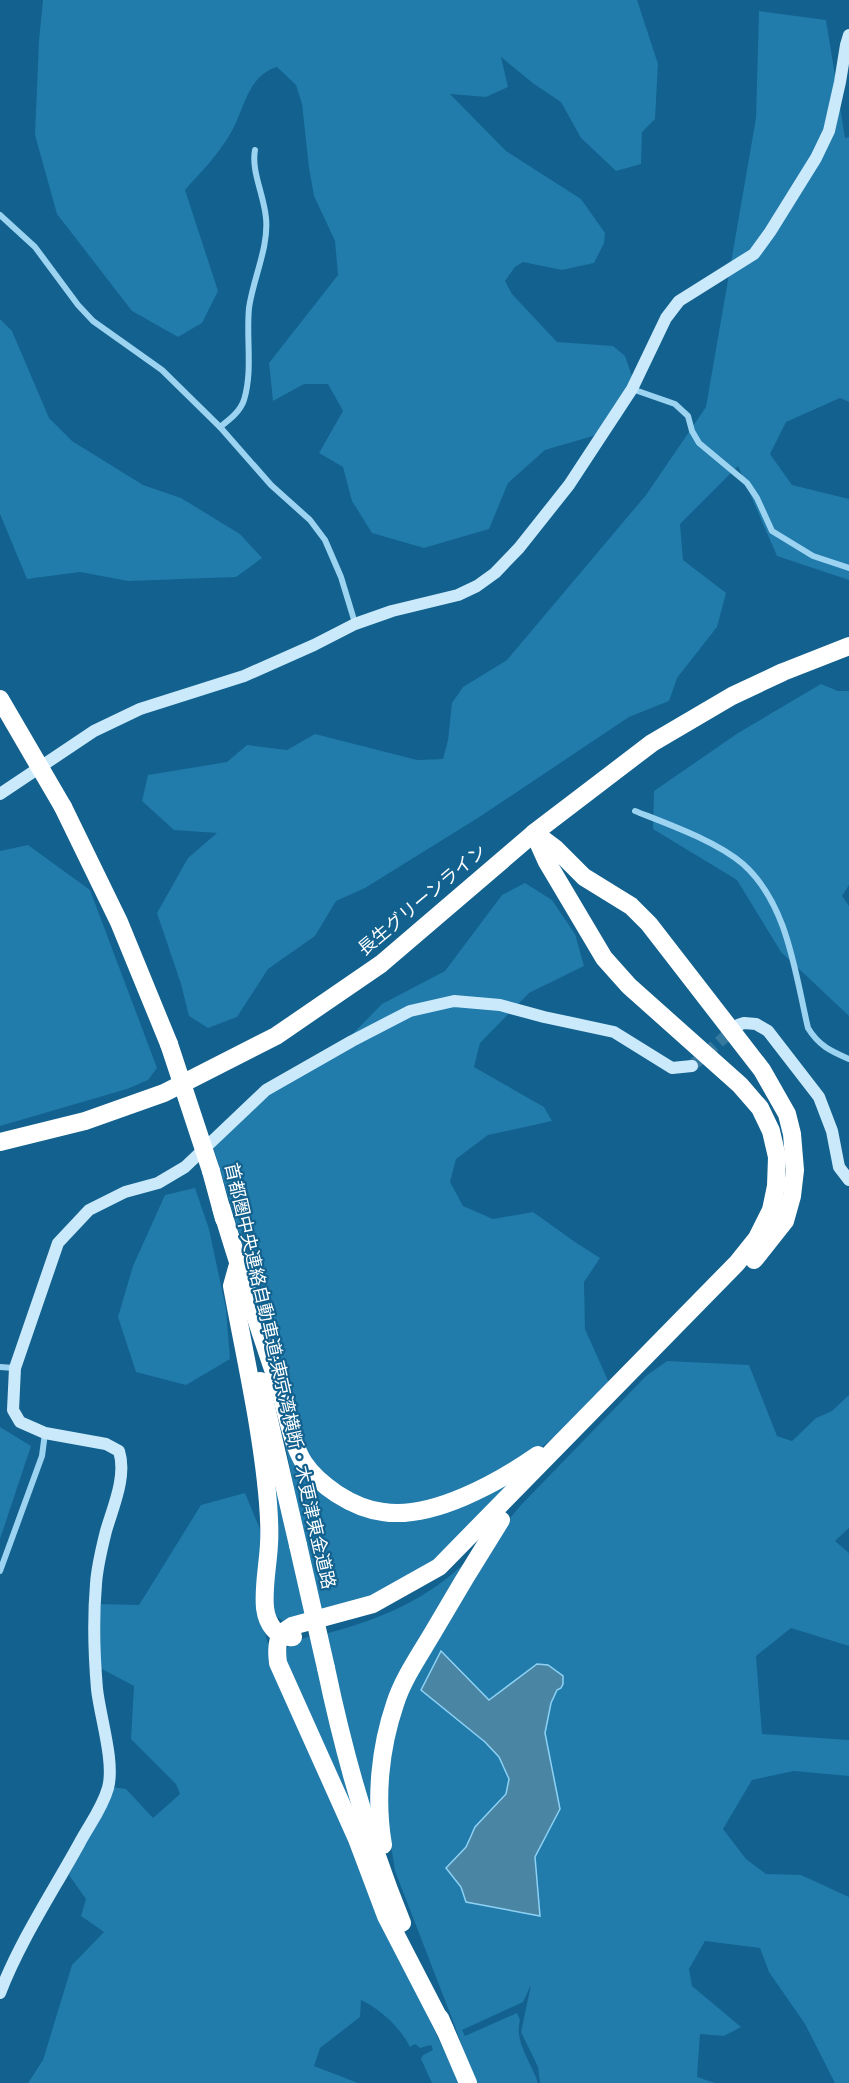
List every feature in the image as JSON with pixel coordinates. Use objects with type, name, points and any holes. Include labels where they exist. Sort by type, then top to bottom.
[{"type":"highway","name":"長生グリーンライン","points":[[0,1142],[85,1121],[164,1093],[223,1065],[276,1036],[381,964],[534,833],[652,743],[732,696],[849,645]]},
{"type":"highway","name":"首都圏中央連絡自動車道;東京湾横断・木更津東金道路","points":[[0,699],[63,807],[118,922],[169,1044],[211,1171],[237,1268],[248,1327],[334,1707],[355,1784],[400,1918],[468,2083]]},
{"type":"highway","points":[[445,2030],[386,1916],[357,1839],[278,1663],[276,1643],[292,1626],[373,1604],[439,1567],[693,1309],[757,1238],[771,1209],[776,1186],[777,1157],[771,1131],[764,1116],[740,1085],[629,986],[604,958],[547,862],[534,833]]},
{"type":"highway","points":[[237,1268],[232,1286],[264,1468],[268,1504],[269,1542],[265,1607],[270,1625],[276,1632],[289,1637],[306,1634],[379,1611],[441,1579],[702,1316],[760,1254],[785,1221],[792,1196],[795,1170],[792,1134],[787,1114],[762,1070],[673,952],[631,906],[584,877],[556,849],[534,833]]},
{"type":"highway","points":[[221,1208],[257,1324],[304,1462],[326,1486],[353,1504],[384,1512],[421,1511],[467,1495],[524,1465],[571,1433]]},
{"type":"highway","points":[[400,1918],[386,1867],[380,1826],[380,1781],[386,1736],[396,1701],[410,1671],[501,1520]]},
{"type":"street","points":[[0,794],[94,731],[140,709],[244,676],[355,624],[392,611],[458,596],[495,573],[519,548],[569,485],[632,389],[666,318],[679,301],[754,254],[804,176],[829,131],[849,35]]},
{"type":"street","points":[[220,427],[232,418],[244,400],[249,366],[249,309],[265,235],[266,219],[261,189],[255,172],[255,150]]},
{"type":"street","points":[[0,215],[34,248],[93,321],[162,370],[220,427],[271,485],[310,520],[326,540],[341,577],[355,624]]},
{"type":"street","points":[[632,389],[675,404],[688,416],[692,431],[699,442],[747,483],[757,498],[772,531],[813,556],[849,568]]},
{"type":"street","points":[[635,811],[671,825],[722,850],[741,862],[756,878],[778,913],[784,930],[808,1029],[816,1041],[832,1052],[849,1059]]},
{"type":"street","points":[[0,1993],[30,1932],[81,1839],[93,1822],[108,1787],[110,1772],[97,1691],[94,1638],[96,1581],[106,1533],[116,1501],[123,1462],[119,1451],[106,1444],[45,1433],[20,1422],[13,1410],[15,1368],[58,1244],[89,1210],[125,1192],[158,1183],[185,1167],[266,1090],[410,1011],[454,1001],[500,1005],[614,1032],[672,1068],[692,1066]]},
{"type":"street","points":[[738,1025],[756,1024],[768,1031],[819,1096],[832,1131],[839,1167],[849,1180]]},
{"type":"street","points":[[0,1367],[15,1368]]},
{"type":"street","points":[[0,1571],[42,1456],[45,1433]]},
{"type":"shaded area","points":[[43,0],[637,0],[658,64],[655,119],[642,132],[641,164],[616,171],[581,138],[561,102],[534,84],[501,57],[508,87],[486,97],[450,94],[506,151],[581,199],[605,233],[604,243],[594,263],[562,270],[523,262],[515,267],[505,281],[512,294],[557,342],[613,346],[625,356],[634,391],[620,419],[593,436],[545,450],[508,483],[489,529],[424,548],[372,533],[352,501],[343,467],[319,453],[343,411],[328,384],[304,384],[273,401],[269,363],[338,275],[335,241],[314,196],[302,104],[296,85],[277,67],[259,78],[247,96],[234,127],[224,143],[185,190],[218,291],[202,323],[178,337],[132,311],[57,214],[35,135]]},
{"type":"shaded area","points":[[759,11],[826,20],[845,138],[849,137],[849,402],[840,398],[786,422],[770,454],[792,485],[849,499],[849,580],[777,556],[738,466],[680,524],[683,560],[726,593],[717,627],[677,678],[669,701],[629,717],[481,816],[365,888],[336,901],[315,936],[268,969],[237,1017],[208,1028],[189,1016],[181,984],[157,913],[188,858],[217,833],[174,830],[142,801],[148,775],[227,762],[247,745],[287,750],[315,734],[417,760],[443,759],[448,740],[452,703],[463,687],[507,660],[646,495],[706,407],[756,118]]},
{"type":"shaded area","points":[[0,319],[12,331],[49,418],[72,441],[143,485],[181,498],[240,534],[262,558],[236,577],[128,581],[80,572],[27,579],[0,514]]},
{"type":"shaded area","points":[[821,684],[838,691],[849,691],[849,885],[842,896],[849,906],[849,1016],[781,952],[737,880],[653,829],[654,791],[738,733]]},
{"type":"shaded area","points":[[28,845],[90,890],[157,1068],[148,1080],[127,1089],[0,1126],[0,851]]},
{"type":"shaded area","points":[[525,883],[552,900],[575,934],[584,966],[529,993],[480,1043],[474,1067],[544,1107],[552,1121],[488,1135],[456,1159],[450,1182],[463,1206],[493,1219],[533,1212],[600,1258],[584,1282],[585,1329],[610,1385],[574,1422],[539,1449],[496,1475],[427,1504],[381,1507],[326,1480],[303,1446],[213,1146],[264,1097],[327,1060],[382,1004],[445,971],[502,895]]},
{"type":"shaded area","points":[[195,1188],[209,1229],[226,1309],[230,1359],[186,1385],[136,1372],[118,1317],[133,1266],[165,1195]]},
{"type":"shaded area","points":[[251,1354],[307,1618],[283,1621],[276,1616],[271,1607]]},
{"type":"shaded area","points":[[667,1361],[749,1365],[777,1436],[792,1441],[816,1418],[832,1411],[849,1395],[849,1528],[835,1541],[849,1553],[849,1646],[791,1628],[756,1656],[762,1734],[849,1740],[849,1776],[794,1771],[752,1780],[723,1829],[746,1859],[766,1874],[801,1875],[849,1897],[849,2083],[835,2083],[805,2024],[769,1972],[760,1948],[705,1941],[689,1969],[692,1986],[741,2027],[724,2036],[700,2034],[697,2077],[715,2083],[540,2083],[538,2067],[521,2032],[531,1985],[523,2002],[462,2030],[465,2036],[517,2013],[520,2020],[521,2044],[538,2083],[475,2083],[395,1871],[386,1813],[391,1735],[420,1665],[500,1530],[521,1505],[646,1376]],"holes":[[[441,1652],[489,1700],[537,1664],[552,1669],[562,1678],[561,1688],[557,1690],[551,1703],[545,1733],[560,1809],[535,1857],[540,1916],[466,1902],[453,1860],[466,1846],[470,1835],[506,1794],[509,1779],[499,1757],[485,1742],[422,1690]]]},
{"type":"shaded area","points":[[277,1404],[306,1472],[389,1517],[530,1466],[464,1537],[400,1586],[320,1615]]},
{"type":"shaded area","points":[[0,1427],[31,1446],[0,1539]]},
{"type":"shaded area","points":[[245,1493],[264,1539],[264,1630],[273,1661],[401,1958],[459,2083],[432,2083],[421,2059],[423,2055],[433,2050],[431,2045],[420,2048],[415,2044],[410,2047],[401,2032],[389,2019],[361,2000],[360,2017],[320,2048],[314,2066],[358,2083],[28,2083],[43,2060],[72,1965],[104,1932],[81,1916],[86,1899],[69,1875],[112,1787],[126,1789],[153,1818],[180,1794],[176,1784],[131,1739],[134,1686],[100,1668],[98,1604],[139,1605],[201,1505]]},
{"type":"shaded area","points":[[469,1559],[399,1683],[377,1830],[347,1729],[325,1634],[402,1606],[436,1586]]},
{"type":"shaded area","points":[[311,1636],[362,1833],[283,1654],[291,1644]]},
{"type":"shaded area","points":[[441,1651],[489,1700],[537,1664],[548,1665],[563,1676],[563,1684],[557,1690],[551,1703],[545,1733],[560,1809],[535,1857],[540,1916],[466,1902],[461,1887],[446,1868],[466,1847],[475,1827],[506,1794],[509,1779],[499,1757],[485,1742],[421,1690]]},
{"type":"tunnel","points":[[692,1066],[736,1027]]}]
